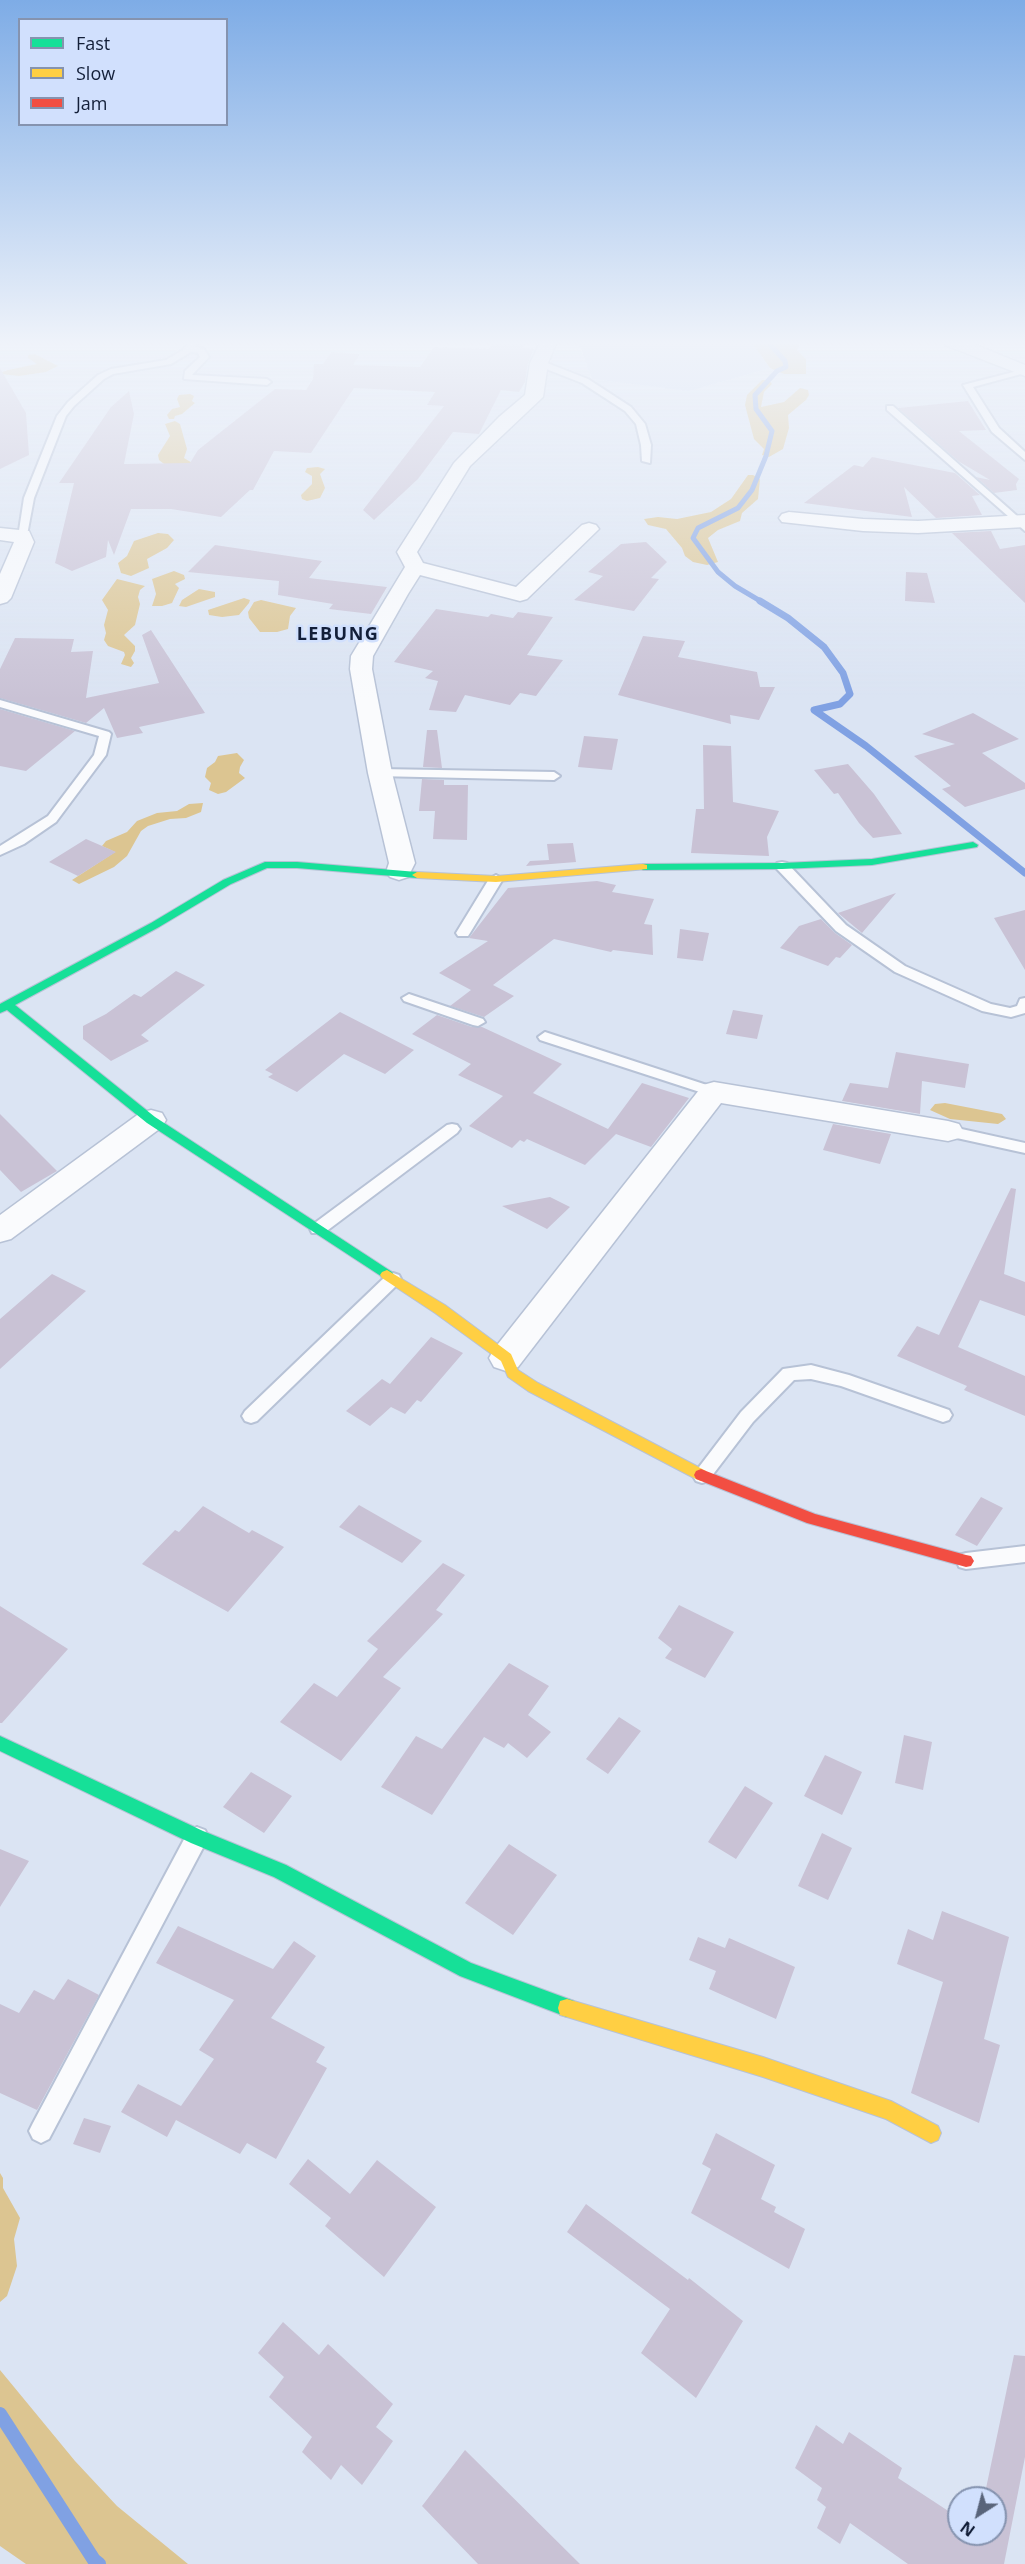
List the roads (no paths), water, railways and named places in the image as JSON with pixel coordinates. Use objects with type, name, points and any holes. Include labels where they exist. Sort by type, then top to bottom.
[{"type":"street","points":[[465,461],[407,552],[415,567],[519,595],[589,530]]},
{"type":"street","points":[[789,518],[863,525],[918,527],[1023,524]]},
{"type":"street","points":[[0,534],[22,535],[24,542],[0,597]]},
{"type":"street","points":[[399,872],[402,863],[381,773],[361,669],[362,656],[415,567]]},
{"type":"street","points":[[966,1561],[812,1519],[702,1476],[533,1387],[513,1373],[506,1358],[440,1309],[151,1120],[5,1007],[227,882],[265,865],[399,872],[449,878],[496,879],[667,866],[782,866],[872,862],[973,845]]},
{"type":"street","points":[[506,1358],[714,1092],[948,1131]]},
{"type":"street","points":[[0,1231],[151,1120]]},
{"type":"street","points":[[0,1743],[197,1837],[280,1871],[465,1970],[592,2017],[763,2067],[880,2108],[931,2133]]},
{"type":"lane","points":[[22,535],[29,498],[44,461]]},
{"type":"lane","points":[[950,461],[1023,524]]},
{"type":"lane","points":[[0,703],[105,734],[100,755],[52,819],[20,841],[0,851]]},
{"type":"lane","points":[[381,773],[554,776]]},
{"type":"lane","points":[[782,866],[841,928],[900,969],[987,1008],[1011,1013],[1024,1008],[1025,1002]]},
{"type":"lane","points":[[463,933],[496,879]]},
{"type":"lane","points":[[410,998],[478,1022]]},
{"type":"lane","points":[[545,1037],[714,1092]]},
{"type":"lane","points":[[318,1229],[452,1129]]},
{"type":"lane","points":[[948,1131],[1025,1148]]},
{"type":"lane","points":[[251,1416],[393,1279]]},
{"type":"lane","points":[[702,1476],[747,1417],[789,1374],[811,1372],[843,1380],[943,1415]]},
{"type":"lane","points":[[966,1561],[1025,1554]]},
{"type":"lane","points":[[41,2131],[197,1837]]},
{"type":"waterway","points":[[762,602],[735,586],[718,572],[693,538],[698,528],[738,508],[752,490],[764,461]]},
{"type":"waterway","points":[[760,601],[788,618],[824,647],[843,673],[850,694],[840,704],[814,710],[866,746],[1025,873]]},
{"type":"waterway","points":[[0,2414],[94,2560],[99,2564]]},
{"type":"district","name":"LEBUNG","points":[[338,635]]}]
